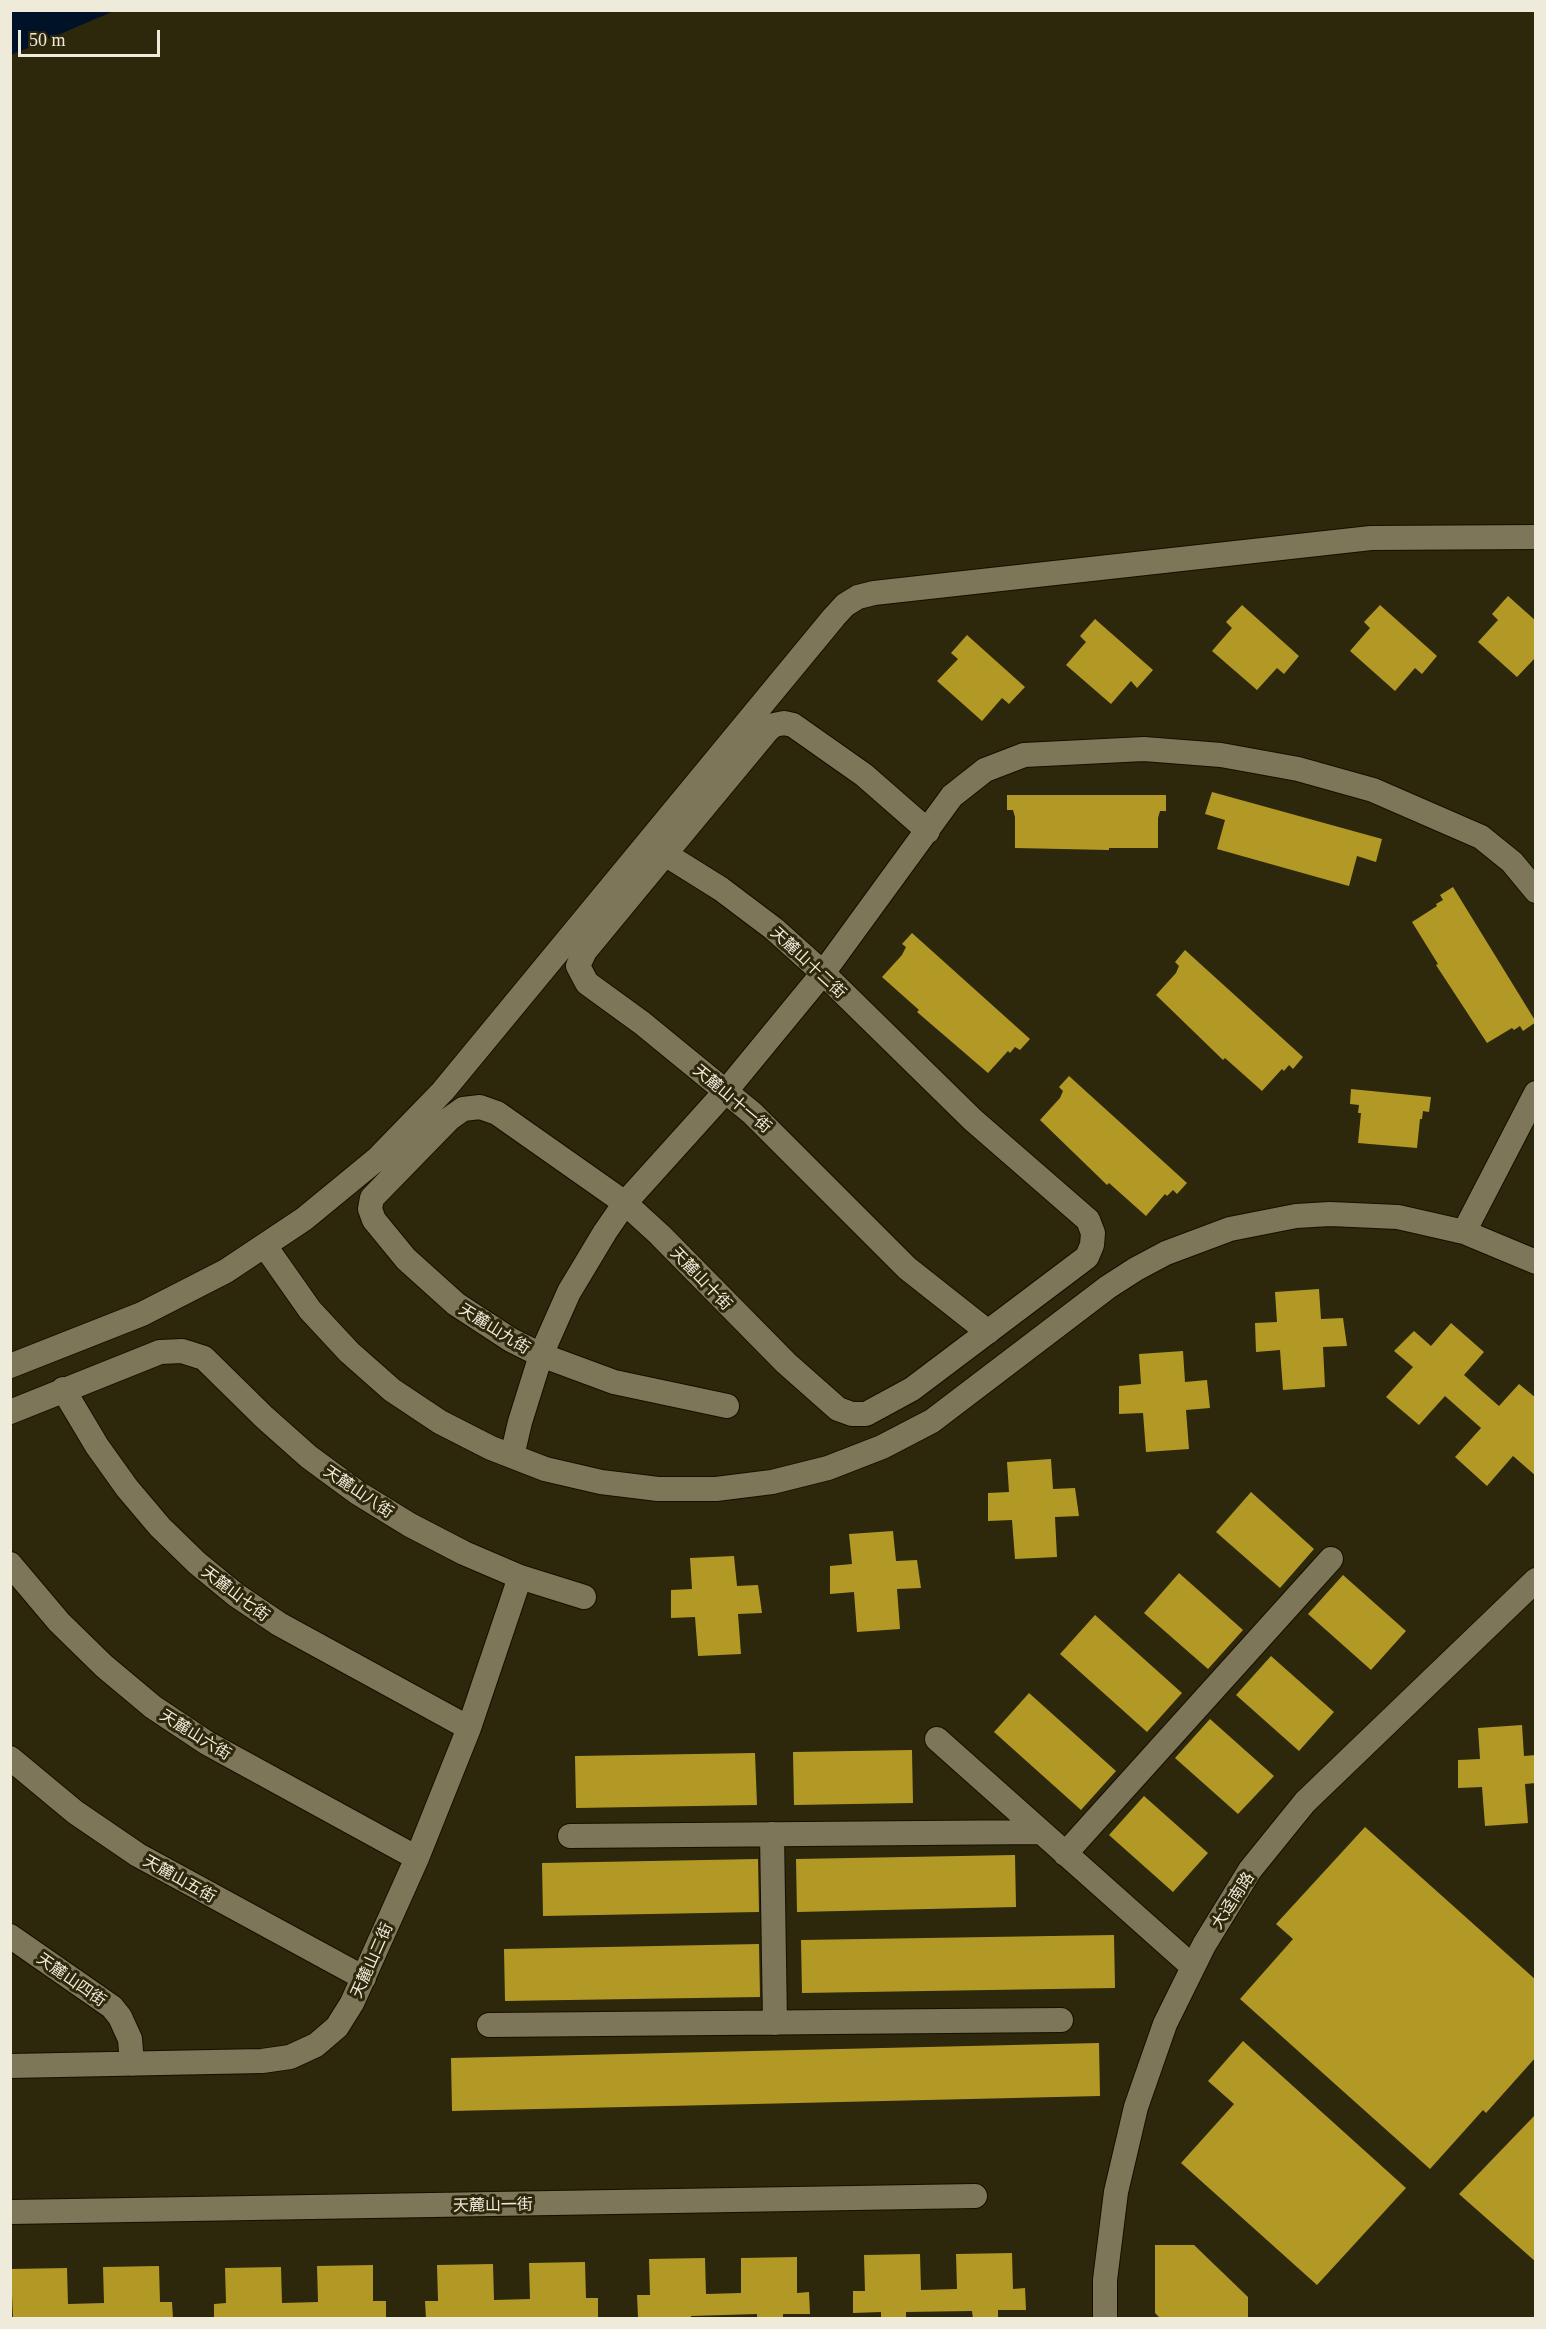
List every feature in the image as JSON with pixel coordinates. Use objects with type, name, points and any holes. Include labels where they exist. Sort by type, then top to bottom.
[{"type":"street","points":[[10,1366],[142,1314],[215,1277],[265,1246],[341,1190],[411,1126],[443,1091],[834,617],[845,605],[858,597],[874,593],[1371,538],[1536,537]]},
{"type":"street","points":[[664,854],[767,731],[774,725],[784,723],[794,725],[864,775],[928,831]]},
{"type":"street","points":[[512,1456],[541,1356],[575,1281],[625,1203],[726,1091],[824,973],[952,796],[985,770],[1024,754],[1144,749],[1221,755],[1298,769],[1373,790],[1445,819],[1481,837],[1504,856],[1536,891]]},
{"type":"street","name":"天麓山十二街","points":[[664,854],[721,889],[774,928],[824,973],[930,1080],[1088,1220],[1092,1239],[1087,1257],[988,1332]]},
{"type":"street","name":"天麓山十一街","points":[[664,854],[585,951],[578,966],[587,983],[642,1023],[726,1091],[777,1136],[851,1214],[907,1268],[988,1332]]},
{"type":"street","points":[[1464,1232],[1536,1093]]},
{"type":"street","name":"天麓山十街","points":[[414,1154],[449,1119],[463,1109],[480,1107],[497,1113],[530,1134],[625,1203],[786,1363],[838,1409],[852,1414],[866,1414],[912,1389],[988,1332]]},
{"type":"street","name":"天麓山九街","points":[[414,1154],[372,1198],[370,1209],[374,1220],[406,1259],[456,1304],[511,1341],[541,1356],[623,1384],[727,1406]]},
{"type":"street","points":[[265,1246],[310,1310],[349,1352],[392,1390],[440,1422],[512,1456],[545,1468],[601,1482],[658,1489],[716,1489],[772,1482],[828,1468],[882,1447],[932,1421],[1108,1287],[1136,1269],[1198,1240],[1263,1221],[1330,1214],[1398,1217],[1464,1232],[1536,1262]]},
{"type":"street","name":"天麓山八街","points":[[63,1389],[160,1352],[182,1351],[204,1358],[309,1457],[358,1493],[410,1525],[464,1553],[520,1577],[584,1597]]},
{"type":"street","points":[[10,1412],[63,1389]]},
{"type":"street","name":"天麓山七街","points":[[63,1389],[97,1446],[127,1488],[160,1527],[197,1563],[237,1595],[279,1624],[469,1728]]},
{"type":"street","points":[[1065,1854],[1330,1559]]},
{"type":"street","name":"天麓山六街","points":[[10,1564],[59,1622],[104,1666],[153,1707],[207,1743],[417,1858]]},
{"type":"street","name":"天麓山二街","points":[[10,2066],[262,2061],[290,2057],[316,2045],[337,2027],[364,1978],[417,1858],[469,1728],[520,1577]]},
{"type":"street","name":"大迳南路","points":[[1105,2319],[1105,2280],[1116,2192],[1136,2107],[1165,2024],[1192,1967],[1250,1870],[1305,1802],[1536,1580]]},
{"type":"street","points":[[937,1739],[1192,1967]]},
{"type":"street","name":"天麓山五街","points":[[10,1758],[75,1812],[138,1855],[364,1978]]},
{"type":"street","points":[[570,1836],[1040,1832]]},
{"type":"street","points":[[772,1834],[775,2023]]},
{"type":"street","name":"天麓山四街","points":[[10,1936],[112,2007],[130,2039],[132,2064]]},
{"type":"street","points":[[489,2025],[1061,2020]]},
{"type":"street","name":"天麓山一街","points":[[10,2211],[975,2196]]},
{"type":"water","points":[[11,10],[114,10],[114,11],[11,55]]},
{"type":"building","points":[[1508,596],[1536,621],[1536,657],[1517,677],[1478,642],[1498,620],[1492,614]]},
{"type":"building","points":[[1242,605],[1299,656],[1284,674],[1277,668],[1257,690],[1212,651],[1232,628],[1226,622]]},
{"type":"building","points":[[1380,605],[1437,656],[1422,674],[1415,668],[1395,691],[1350,651],[1370,628],[1364,622]]},
{"type":"building","points":[[1095,619],[1153,670],[1137,688],[1131,681],[1111,704],[1066,665],[1086,642],[1080,636]]},
{"type":"building","points":[[967,635],[1025,687],[1009,704],[1002,698],[982,721],[937,681],[958,659],[951,653]]},
{"type":"building","points":[[1212,792],[1382,839],[1376,862],[1357,856],[1349,886],[1217,849],[1225,820],[1205,814]]},
{"type":"building","points":[[1007,795],[1166,795],[1166,811],[1160,811],[1158,818],[1158,848],[1109,848],[1109,850],[1015,848],[1015,817],[1013,810],[1007,810]]},
{"type":"building","points":[[1453,887],[1536,1022],[1523,1031],[1520,1026],[1514,1030],[1512,1028],[1487,1043],[1436,965],[1438,964],[1412,922],[1437,906],[1436,904],[1443,900],[1440,895]]},
{"type":"building","points":[[912,933],[1030,1039],[1020,1050],[1015,1047],[1010,1053],[1008,1051],[988,1073],[917,1012],[919,1010],[882,977],[902,955],[906,947],[902,944]]},
{"type":"building","points":[[1185,950],[1303,1057],[1293,1069],[1289,1065],[1284,1071],[1282,1069],[1262,1091],[1225,1058],[1223,1060],[1156,995],[1176,973],[1179,966],[1175,962]]},
{"type":"building","points":[[1069,1076],[1187,1183],[1177,1194],[1173,1190],[1167,1196],[1165,1194],[1146,1216],[1109,1183],[1107,1185],[1040,1120],[1060,1098],[1063,1091],[1059,1087]]},
{"type":"building","points":[[1351,1089],[1431,1097],[1429,1112],[1423,1111],[1422,1119],[1420,1119],[1417,1148],[1358,1143],[1361,1113],[1358,1113],[1359,1105],[1350,1104]]},
{"type":"building","points":[[1319,1289],[1321,1319],[1343,1318],[1347,1346],[1323,1347],[1325,1387],[1283,1390],[1280,1350],[1256,1352],[1255,1323],[1277,1322],[1275,1292]]},
{"type":"building","points":[[1451,1323],[1484,1352],[1464,1375],[1483,1392],[1499,1406],[1519,1384],[1536,1398],[1536,1476],[1513,1456],[1487,1486],[1455,1457],[1481,1428],[1445,1396],[1419,1425],[1386,1397],[1413,1367],[1394,1351],[1414,1331],[1431,1346]]},
{"type":"building","points":[[1183,1351],[1185,1382],[1207,1380],[1210,1408],[1186,1410],[1189,1449],[1146,1452],[1143,1413],[1119,1414],[1119,1386],[1141,1384],[1139,1354]]},
{"type":"building","points":[[1051,1459],[1053,1489],[1075,1488],[1079,1516],[1055,1517],[1057,1557],[1015,1559],[1012,1520],[988,1521],[988,1493],[1009,1492],[1007,1462]]},
{"type":"building","points":[[1251,1492],[1314,1549],[1280,1588],[1216,1532]]},
{"type":"building","points":[[893,1531],[896,1561],[917,1560],[921,1588],[897,1589],[900,1629],[857,1632],[854,1592],[830,1594],[830,1566],[852,1564],[849,1534]]},
{"type":"building","points":[[734,1556],[737,1586],[758,1585],[762,1613],[738,1614],[741,1654],[698,1656],[695,1617],[671,1618],[671,1590],[692,1589],[690,1558]]},
{"type":"building","points":[[1179,1573],[1243,1630],[1208,1669],[1144,1613]]},
{"type":"building","points":[[1343,1575],[1406,1631],[1371,1670],[1308,1614]]},
{"type":"building","points":[[1095,1615],[1182,1693],[1147,1732],[1060,1654]]},
{"type":"building","points":[[1271,1656],[1334,1712],[1299,1751],[1236,1695]]},
{"type":"building","points":[[1029,1693],[1116,1771],[1081,1810],[994,1732]]},
{"type":"building","points":[[1210,1719],[1274,1776],[1238,1814],[1175,1758]]},
{"type":"building","points":[[1522,1725],[1524,1756],[1536,1755],[1536,1783],[1525,1784],[1528,1823],[1485,1826],[1482,1787],[1458,1788],[1458,1760],[1480,1759],[1478,1728]]},
{"type":"building","points":[[912,1750],[913,1803],[794,1805],[793,1752]]},
{"type":"building","points":[[755,1753],[757,1805],[576,1808],[575,1756]]},
{"type":"building","points":[[1144,1796],[1208,1853],[1173,1892],[1109,1835]]},
{"type":"building","points":[[1365,1827],[1536,1980],[1536,2057],[1486,2113],[1483,2110],[1430,2169],[1240,1999],[1293,1939],[1276,1924]]},
{"type":"building","points":[[1015,1855],[1016,1907],[797,1912],[796,1859]]},
{"type":"building","points":[[758,1859],[759,1912],[543,1916],[542,1863]]},
{"type":"building","points":[[1114,1935],[1115,1988],[802,1993],[801,1940]]},
{"type":"building","points":[[759,1944],[760,1997],[505,2001],[504,1949]]},
{"type":"building","points":[[1243,2041],[1406,2188],[1317,2285],[1181,2163],[1234,2104],[1208,2081]]},
{"type":"building","points":[[1099,2043],[1100,2096],[452,2111],[451,2058]]},
{"type":"building","points":[[1536,2114],[1536,2262],[1459,2194]]},
{"type":"building","points":[[1155,2245],[1194,2245],[1248,2297],[1248,2319],[1161,2319],[1155,2313]]},
{"type":"building","points":[[1012,2253],[1013,2289],[1025,2288],[1026,2310],[998,2310],[998,2319],[973,2319],[972,2311],[906,2312],[906,2319],[881,2319],[881,2312],[853,2313],[853,2291],[865,2291],[864,2255],[920,2254],[921,2290],[957,2289],[956,2254]]},
{"type":"building","points":[[797,2257],[797,2293],[809,2292],[810,2314],[783,2314],[783,2319],[757,2319],[757,2314],[691,2316],[691,2319],[638,2317],[637,2295],[650,2295],[649,2259],[705,2258],[706,2294],[741,2293],[741,2258]]},
{"type":"building","points":[[585,2262],[586,2298],[598,2298],[598,2319],[426,2319],[425,2301],[438,2301],[437,2265],[493,2264],[494,2300],[530,2299],[529,2263]]},
{"type":"building","points":[[373,2265],[373,2301],[386,2301],[386,2319],[214,2319],[214,2304],[226,2303],[225,2268],[281,2267],[282,2303],[318,2302],[317,2266]]},
{"type":"building","points":[[159,2266],[160,2302],[172,2302],[173,2319],[13,2319],[11,2269],[67,2268],[68,2304],[104,2303],[103,2267]]}]
